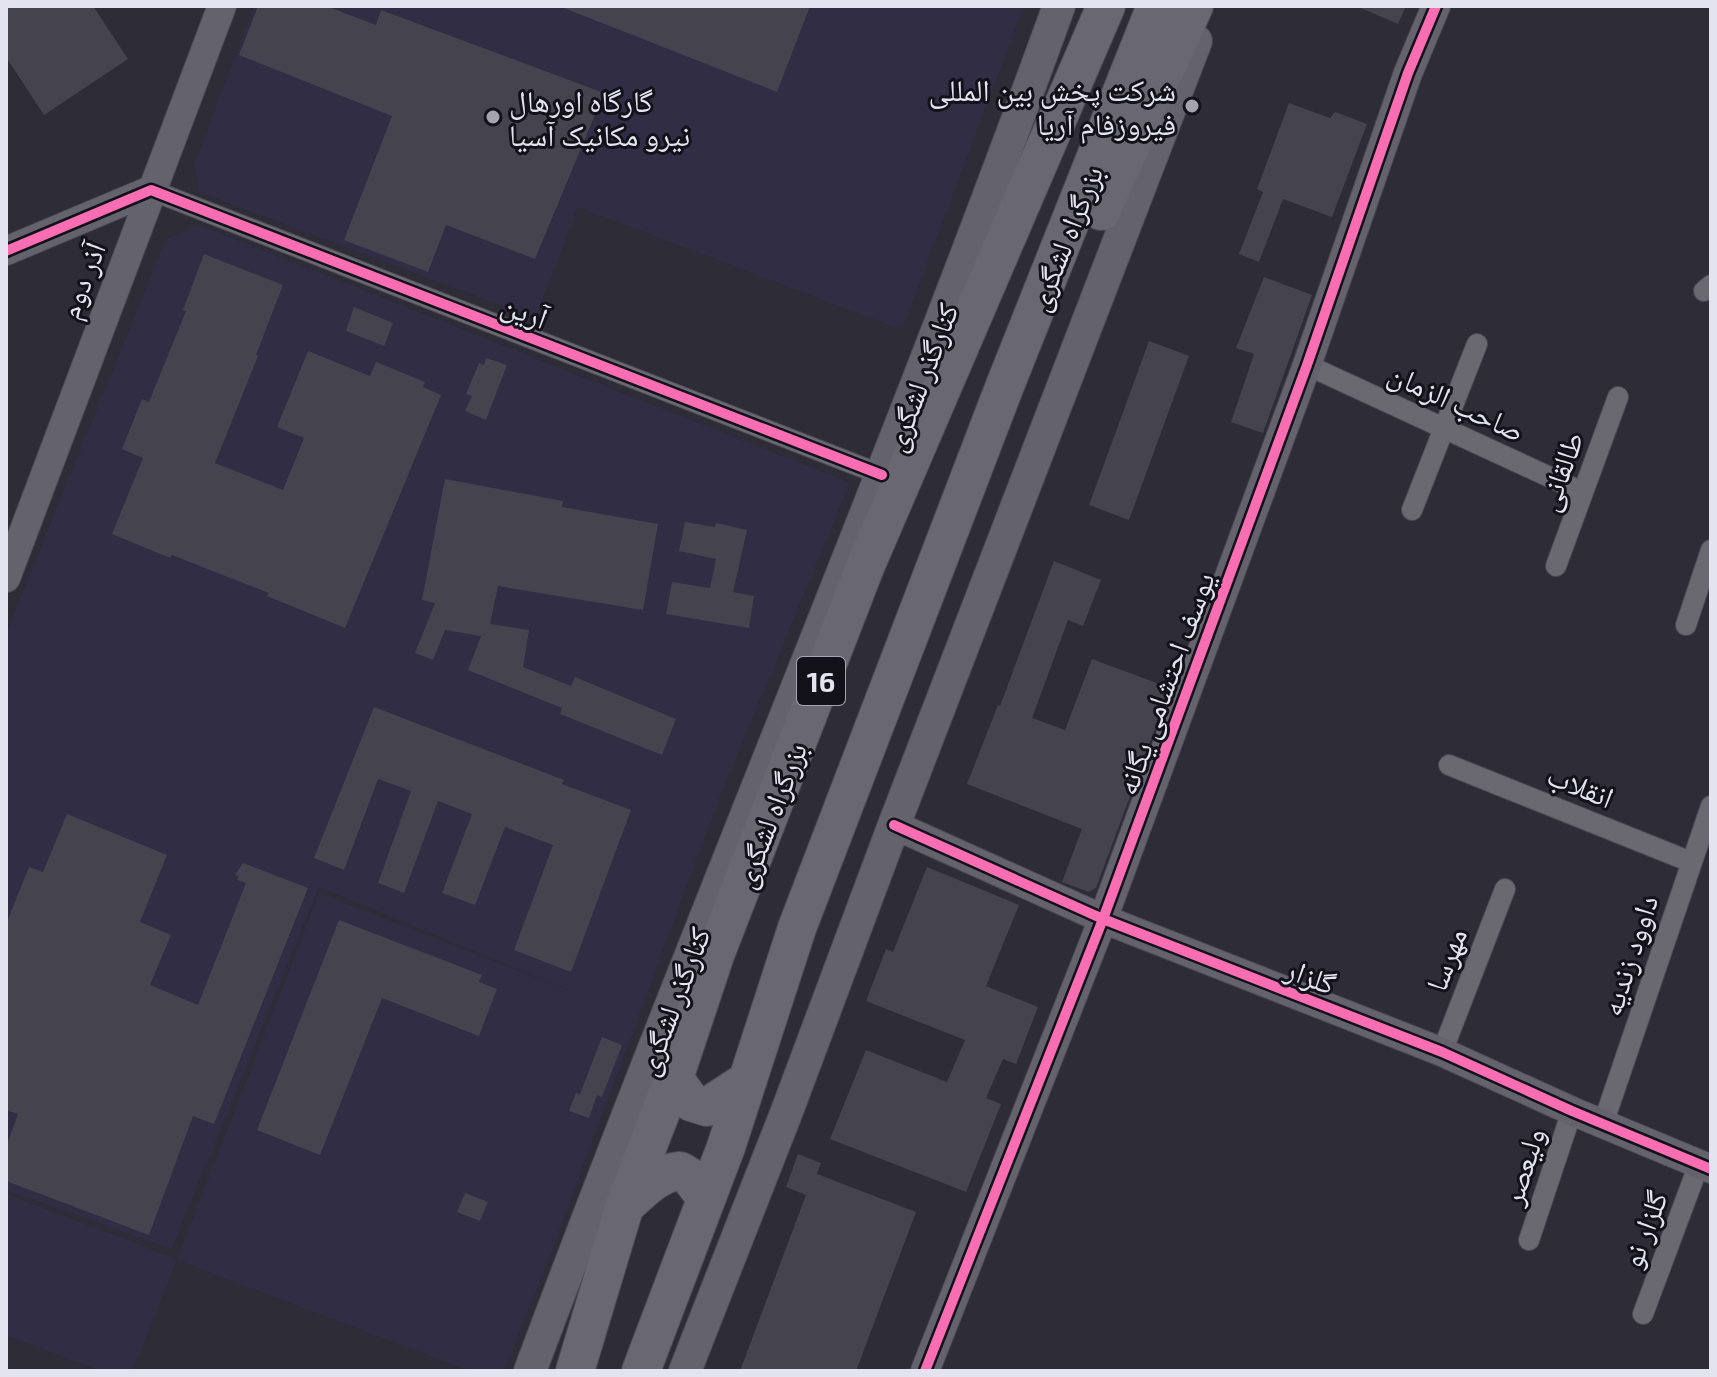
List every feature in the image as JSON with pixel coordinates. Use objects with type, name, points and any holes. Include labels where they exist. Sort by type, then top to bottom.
[{"type":"highway","name":"بزرگراه لشگری","points":[[575,1371],[625,1205],[674,1078],[715,955],[865,567],[1106,6]]},
{"type":"highway","name":"بزرگراه لشگری","points":[[641,1371],[748,1080],[797,928],[1004,388],[1156,6]]},
{"type":"highway","points":[[1004,388],[1043,331],[1074,270],[1194,6]]},
{"type":"highway","points":[[674,1078],[691,1102],[707,1107],[748,1080]]},
{"type":"highway","points":[[625,1205],[668,1172],[680,1171],[690,1177],[705,1197]]},
{"type":"main road","name":"کنارگذر لشگری","points":[[530,1371],[711,902],[882,475],[1010,143],[1059,6]]},
{"type":"main road","points":[[685,1371],[1209,6]]},
{"type":"street","name":"آذر دوم","points":[[6,578],[222,6]]},
{"type":"street","name":"یوسف احتشامی یگانه","points":[[925,1371],[1103,919],[1307,365],[1408,73],[1436,6]]},
{"type":"street","points":[[6,251],[151,190]]},
{"type":"street","name":"آرین","points":[[151,190],[882,475]]},
{"type":"street","points":[[1412,510],[1477,344]]},
{"type":"street","name":"صاحب الزمان","points":[[1307,365],[1582,492]]},
{"type":"street","name":"طالقانی","points":[[1556,566],[1618,397]]},
{"type":"street","points":[[1686,625],[1710,558]]},
{"type":"street","name":"انقلاب","points":[[1449,765],[1691,862]]},
{"type":"street","name":"داوود زندیه","points":[[1603,1124],[1711,806]]},
{"type":"street","name":"گلزار","points":[[894,825],[1103,919],[1442,1052],[1705,1167]]},
{"type":"street","name":"مهرسا","points":[[1442,1052],[1505,889]]},
{"type":"street","name":"ولیعصر","points":[[1529,1240],[1572,1111]]},
{"type":"street","name":"گلزار نو","points":[[1643,1314],[1705,1167]]},
{"type":"shaded area","points":[[254,6],[1024,6],[902,330],[578,207],[535,318],[199,192],[194,165]]},
{"type":"shaded area","points":[[199,225],[850,483],[719,799],[504,1371],[470,1371],[177,1260],[132,1371],[100,1371],[6,1335],[6,1194],[177,1259],[319,893],[573,992],[319,887],[172,1249],[6,1190],[6,633],[166,239]]},
{"type":"building","points":[[6,6],[93,6],[128,59],[44,115],[6,57]]},
{"type":"building","points":[[258,6],[326,6],[376,25],[381,10],[604,93],[535,259],[446,225],[428,272],[344,240],[392,116],[239,55]]},
{"type":"building","points":[[559,6],[810,6],[777,92]]},
{"type":"building","points":[[1356,6],[1406,6],[1398,24]]},
{"type":"building","points":[[1289,103],[1330,118],[1335,112],[1367,124],[1332,217],[1283,199],[1259,262],[1239,254],[1263,192],[1257,189]]},
{"type":"building","points":[[204,254],[283,285],[215,463],[283,490],[304,438],[277,427],[308,351],[370,376],[376,362],[425,382],[423,387],[441,395],[345,628],[267,596],[269,593],[112,534],[143,458],[122,449],[142,399],[149,402],[186,311],[183,310]]},
{"type":"building","points":[[1264,277],[1312,295],[1263,433],[1231,422],[1254,354],[1236,348]]},
{"type":"building","points":[[354,307],[393,323],[384,346],[346,331]]},
{"type":"building","points":[[1149,341],[1189,356],[1129,520],[1089,505]]},
{"type":"building","points":[[486,358],[507,365],[486,420],[465,411],[472,396],[466,394],[479,363],[484,365]]},
{"type":"building","points":[[445,479],[563,501],[562,507],[658,524],[643,610],[498,586],[490,624],[529,630],[523,667],[571,686],[575,677],[676,719],[662,755],[560,714],[562,708],[468,670],[481,636],[445,630],[433,660],[415,653],[435,603],[422,600]]},
{"type":"building","points":[[685,522],[715,527],[716,523],[747,530],[733,592],[754,596],[749,628],[666,614],[672,582],[710,588],[716,559],[679,551]]},
{"type":"building","points":[[1054,561],[1101,580],[1083,626],[1068,620],[1032,718],[1065,730],[1092,659],[1170,688],[1096,888],[1089,892],[1062,882],[1082,829],[967,784]]},
{"type":"building","points":[[374,707],[564,780],[562,784],[631,810],[571,972],[514,950],[553,845],[505,827],[475,905],[442,893],[472,814],[438,801],[404,893],[378,883],[411,791],[378,779],[344,870],[314,858]]},
{"type":"building","points":[[67,814],[167,855],[140,922],[171,935],[150,985],[198,1005],[246,883],[237,880],[239,876],[235,875],[243,863],[308,888],[214,1124],[193,1116],[149,1235],[6,1181],[6,1147],[18,1114],[6,1110],[6,924],[29,867],[43,872]]},
{"type":"building","points":[[927,867],[1019,905],[986,986],[1038,1007],[1016,1064],[1003,1059],[986,1098],[1001,1104],[966,1192],[830,1139],[866,1050],[947,1082],[965,1040],[866,1001],[886,949],[893,952]]},
{"type":"building","points":[[339,920],[482,975],[479,982],[497,989],[479,1036],[382,998],[320,1155],[257,1130]]},
{"type":"building","points":[[602,1037],[622,1045],[602,1097],[597,1095],[589,1118],[569,1111],[576,1093],[580,1094]]},
{"type":"building","points":[[798,1154],[821,1163],[817,1174],[916,1212],[856,1371],[740,1371],[806,1195],[786,1187]]},
{"type":"building","points":[[465,1193],[488,1202],[480,1221],[457,1212]]},
{"type":"cycle path","points":[[925,1371],[1103,919],[1307,365],[1408,73],[1436,6]]},
{"type":"cycle path","points":[[6,251],[151,190],[882,475]]},
{"type":"cycle path","points":[[894,825],[1103,919],[1442,1052],[1711,1169]]},
{"type":"place","name":"شرکت پخش بین المللی فیروزفام آریا","points":[[1192,106]]},
{"type":"place","name":"گارگاه اورهال نیرو مکانیک آسیا","points":[[493,117]]}]
